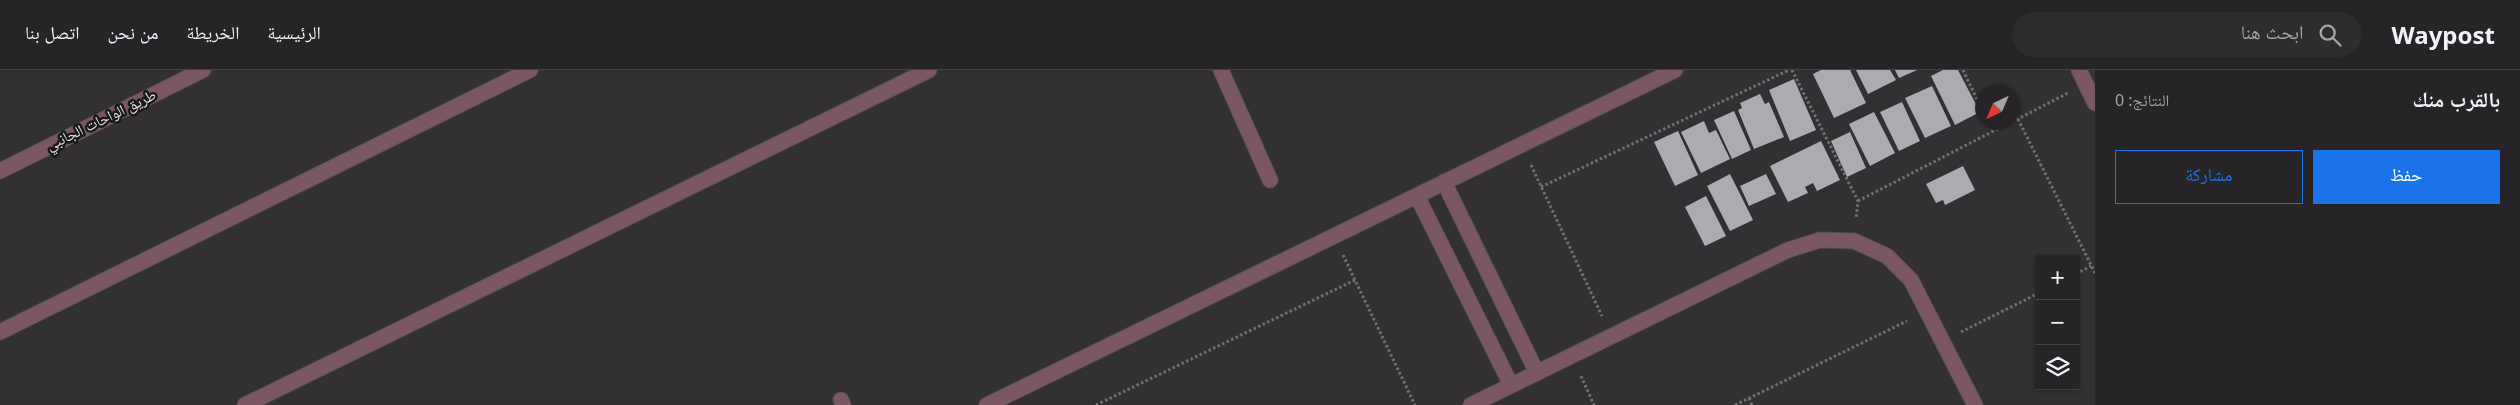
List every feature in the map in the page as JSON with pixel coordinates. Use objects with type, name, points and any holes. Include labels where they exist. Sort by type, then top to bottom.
[{"type":"street","name":"طريق الواحات الجانبي","points":[[0,171],[203,70]]},
{"type":"street","points":[[0,332],[530,70]]},
{"type":"street","points":[[245,405],[929,70]]},
{"type":"street","points":[[1221,70],[1270,180]]},
{"type":"street","points":[[988,405],[1675,70]]},
{"type":"street","points":[[2078,70],[2095,104]]},
{"type":"street","points":[[1444,182],[1537,373]]},
{"type":"street","points":[[1417,196],[1511,385]]},
{"type":"street","points":[[1472,405],[1788,250],[1820,240],[1854,241],[1887,256],[1911,280],[1975,405]]},
{"type":"path","points":[[1541,187],[1791,70],[1858,201],[1857,231],[1854,241]]},
{"type":"path","points":[[1963,70],[1975,95]]},
{"type":"path","points":[[2020,118],[2086,84]]},
{"type":"path","points":[[2020,123],[2095,274]]},
{"type":"path","points":[[1858,201],[1997,130]]},
{"type":"path","points":[[1521,145],[1612,336]]},
{"type":"path","points":[[1334,236],[1415,405]]},
{"type":"path","points":[[2080,272],[2091,266]]},
{"type":"path","points":[[1096,405],[1355,280]]},
{"type":"path","points":[[1943,341],[2035,295]]},
{"type":"path","points":[[1735,405],[1928,311]]},
{"type":"path","points":[[1571,356],[1594,405]]},
{"type":"path","points":[[1749,398],[1752,405]]},
{"type":"building","points":[[1821,70],[1850,70],[1866,103],[1834,118],[1813,74]]},
{"type":"building","points":[[1856,70],[1890,70],[1896,80],[1868,94]]},
{"type":"building","points":[[1895,70],[1917,70],[1899,78]]},
{"type":"building","points":[[1943,70],[1958,70],[1975,102],[1975,115],[1955,125],[1931,76]]},
{"type":"building","points":[[1794,79],[1816,130],[1790,141],[1769,90]]},
{"type":"building","points":[[1932,86],[1951,126],[1925,138],[1905,98]]},
{"type":"building","points":[[1760,94],[1765,104],[1769,102],[1784,137],[1754,149],[1738,110],[1742,108],[1740,103]]},
{"type":"building","points":[[1902,102],[1920,141],[1899,151],[1880,112]]},
{"type":"building","points":[[1734,111],[1751,150],[1732,159],[1714,120]]},
{"type":"building","points":[[1874,112],[1895,153],[1870,166],[1849,124]]},
{"type":"building","points":[[1704,121],[1709,133],[1716,130],[1730,159],[1701,173],[1681,132]]},
{"type":"building","points":[[1678,131],[1698,175],[1675,186],[1654,142]]},
{"type":"building","points":[[1850,132],[1866,168],[1847,177],[1831,141]]},
{"type":"building","points":[[1821,141],[1840,180],[1817,191],[1813,183],[1805,187],[1808,193],[1788,202],[1770,166]]},
{"type":"building","points":[[1963,166],[1975,190],[1945,205],[1943,200],[1936,203],[1926,184]]},
{"type":"building","points":[[1730,174],[1753,220],[1730,231],[1707,186]]},
{"type":"building","points":[[1766,174],[1776,194],[1749,206],[1740,186]]},
{"type":"building","points":[[1706,196],[1726,236],[1705,246],[1685,207]]}]
